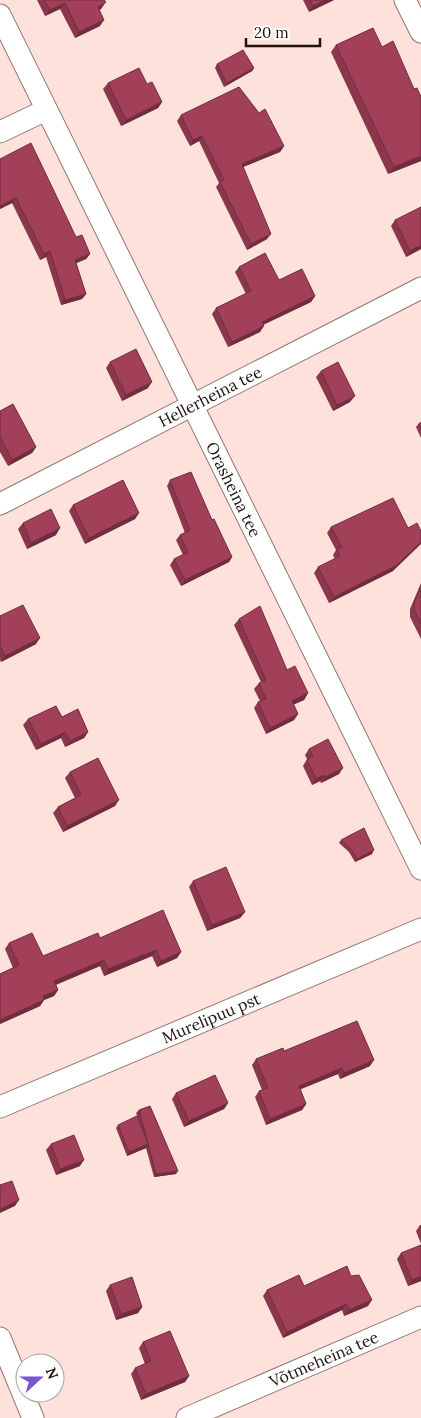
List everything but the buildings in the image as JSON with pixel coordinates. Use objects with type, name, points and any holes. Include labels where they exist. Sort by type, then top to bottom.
[{"type":"street","points":[[405,0],[421,32]]},
{"type":"street","name":"Orasheina tee","points":[[0,15],[421,869]]},
{"type":"street","points":[[0,132],[46,110]]},
{"type":"street","name":"Hellerheina tee","points":[[0,504],[421,288]]},
{"type":"street","name":"Murelipuu pst","points":[[0,1107],[421,929]]},
{"type":"street","name":"Võtmeheina tee","points":[[186,1418],[228,1410],[421,1317]]},
{"type":"street","points":[[0,1338],[33,1418]]}]
